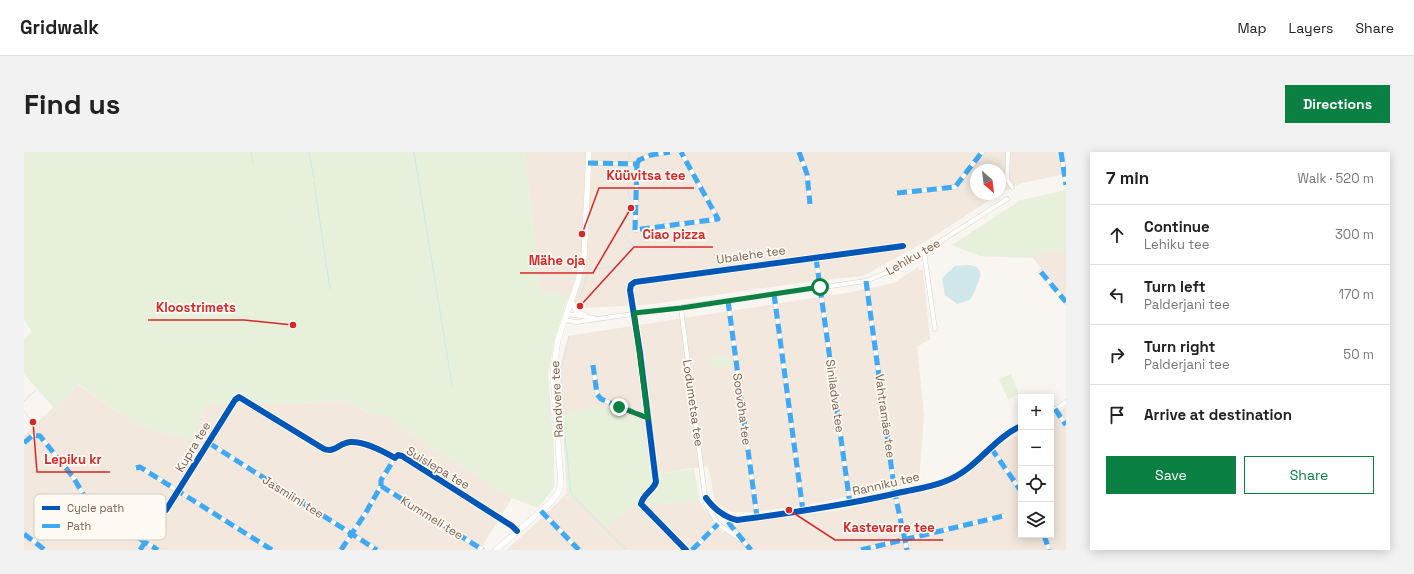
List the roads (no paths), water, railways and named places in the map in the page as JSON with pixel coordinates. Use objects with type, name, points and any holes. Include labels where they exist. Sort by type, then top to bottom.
[{"type":"main road","name":"Randvere tee","points":[[496,550],[556,496],[562,478],[553,373],[554,358],[584,257],[588,152]]},
{"type":"main road","points":[[571,301],[577,312],[585,316]]},
{"type":"street","points":[[670,152],[651,155],[639,160],[637,164],[635,230],[718,219],[681,152]]},
{"type":"street","points":[[799,152],[807,174],[810,204]]},
{"type":"street","points":[[897,193],[955,187],[982,152]]},
{"type":"street","points":[[1008,152],[1007,179],[1012,187]]},
{"type":"street","points":[[1061,152],[1066,183]]},
{"type":"street","points":[[588,163],[637,164]]},
{"type":"street","name":"Lehiku tee","points":[[565,320],[576,322],[595,318],[681,308],[866,281],[890,272],[1007,199]]},
{"type":"street","name":"Ubalehe tee","points":[[634,313],[630,290],[631,285],[635,282],[903,246]]},
{"type":"street","points":[[924,252],[935,329]]},
{"type":"street","name":"Siniladva tee","points":[[816,258],[850,504]]},
{"type":"street","points":[[1041,272],[1066,302]]},
{"type":"street","name":"Vahtramäe tee","points":[[866,281],[895,494],[907,550]]},
{"type":"street","points":[[774,294],[803,511]]},
{"type":"street","name":"Soovõha tee","points":[[728,301],[757,517]]},
{"type":"street","name":"Lodumetsa tee","points":[[681,308],[706,498],[709,512],[719,524]]},
{"type":"street","points":[[634,313],[656,482],[655,486],[644,497],[641,504],[686,550]]},
{"type":"street","name":"Lehiku tee","points":[[567,314],[595,318]]},
{"type":"street","points":[[593,365],[597,394],[601,399],[648,418]]},
{"type":"street","name":"Kupra tee","points":[[166,510],[235,400],[239,397]]},
{"type":"street","name":"Suislepa tee","points":[[239,397],[324,449],[333,450],[351,442],[380,450],[395,458],[398,455],[402,456],[512,526],[517,531]]},
{"type":"street","points":[[1054,410],[1066,402]]},
{"type":"street","points":[[1054,412],[1066,425]]},
{"type":"street","name":"Ranniku tee","points":[[727,519],[736,520],[850,504],[946,482],[964,472],[1006,435],[1018,428]]},
{"type":"street","points":[[24,443],[33,435],[40,436],[73,476],[83,494]]},
{"type":"street","name":"Jasmiini tee","points":[[209,443],[377,550]]},
{"type":"street","points":[[992,448],[1018,487]]},
{"type":"street","points":[[341,550],[352,534],[380,486],[381,480],[395,458]]},
{"type":"street","points":[[136,468],[140,467],[272,550]]},
{"type":"street","name":"Kummeli tee","points":[[380,486],[483,550]]},
{"type":"street","points":[[706,498],[716,510],[727,519],[740,539]]},
{"type":"street","points":[[541,511],[579,550]]},
{"type":"street","points":[[861,550],[1003,516]]},
{"type":"street","points":[[727,519],[718,517],[719,524],[740,539],[751,550]]},
{"type":"street","points":[[692,550],[719,524],[727,519]]},
{"type":"street","points":[[733,529],[732,525],[736,520]]},
{"type":"street","points":[[24,534],[36,542]]},
{"type":"street","points":[[1045,538],[1049,550]]},
{"type":"street","points":[[143,540],[158,550]]},
{"type":"street","points":[[140,550],[146,542]]},
{"type":"water","points":[[969,265],[977,267],[981,274],[970,300],[957,304],[945,295],[942,278],[955,266]]},
{"type":"waterway","points":[[251,152],[253,164]]},
{"type":"waterway","points":[[309,152],[314,179]]},
{"type":"waterway","points":[[414,152],[452,385]]},
{"type":"waterway","points":[[629,152],[629,159]]},
{"type":"waterway","points":[[629,169],[628,191],[630,199]]},
{"type":"waterway","points":[[314,182],[330,289]]},
{"type":"waterway","points":[[630,203],[631,208]]},
{"type":"waterway","points":[[580,297],[589,270],[623,265],[626,258],[632,253],[633,245],[627,241]]},
{"type":"waterway","points":[[563,408],[561,370],[569,336]]},
{"type":"waterway","points":[[24,401],[36,390]]},
{"type":"waterway","points":[[24,411],[33,422],[34,428]]},
{"type":"waterway","points":[[563,414],[571,494],[626,550]]},
{"type":"place","name":"Mähe oja","points":[[631,208]]},
{"type":"place","name":"Küüvitsa tee","points":[[582,234]]},
{"type":"place","name":"Ciao pizza","points":[[580,306]]},
{"type":"place","name":"Kloostrimets","points":[[293,325]]},
{"type":"place","name":"Lepiku kr","points":[[33,422]]},
{"type":"place","name":"Kastevarre tee","points":[[789,510]]}]
